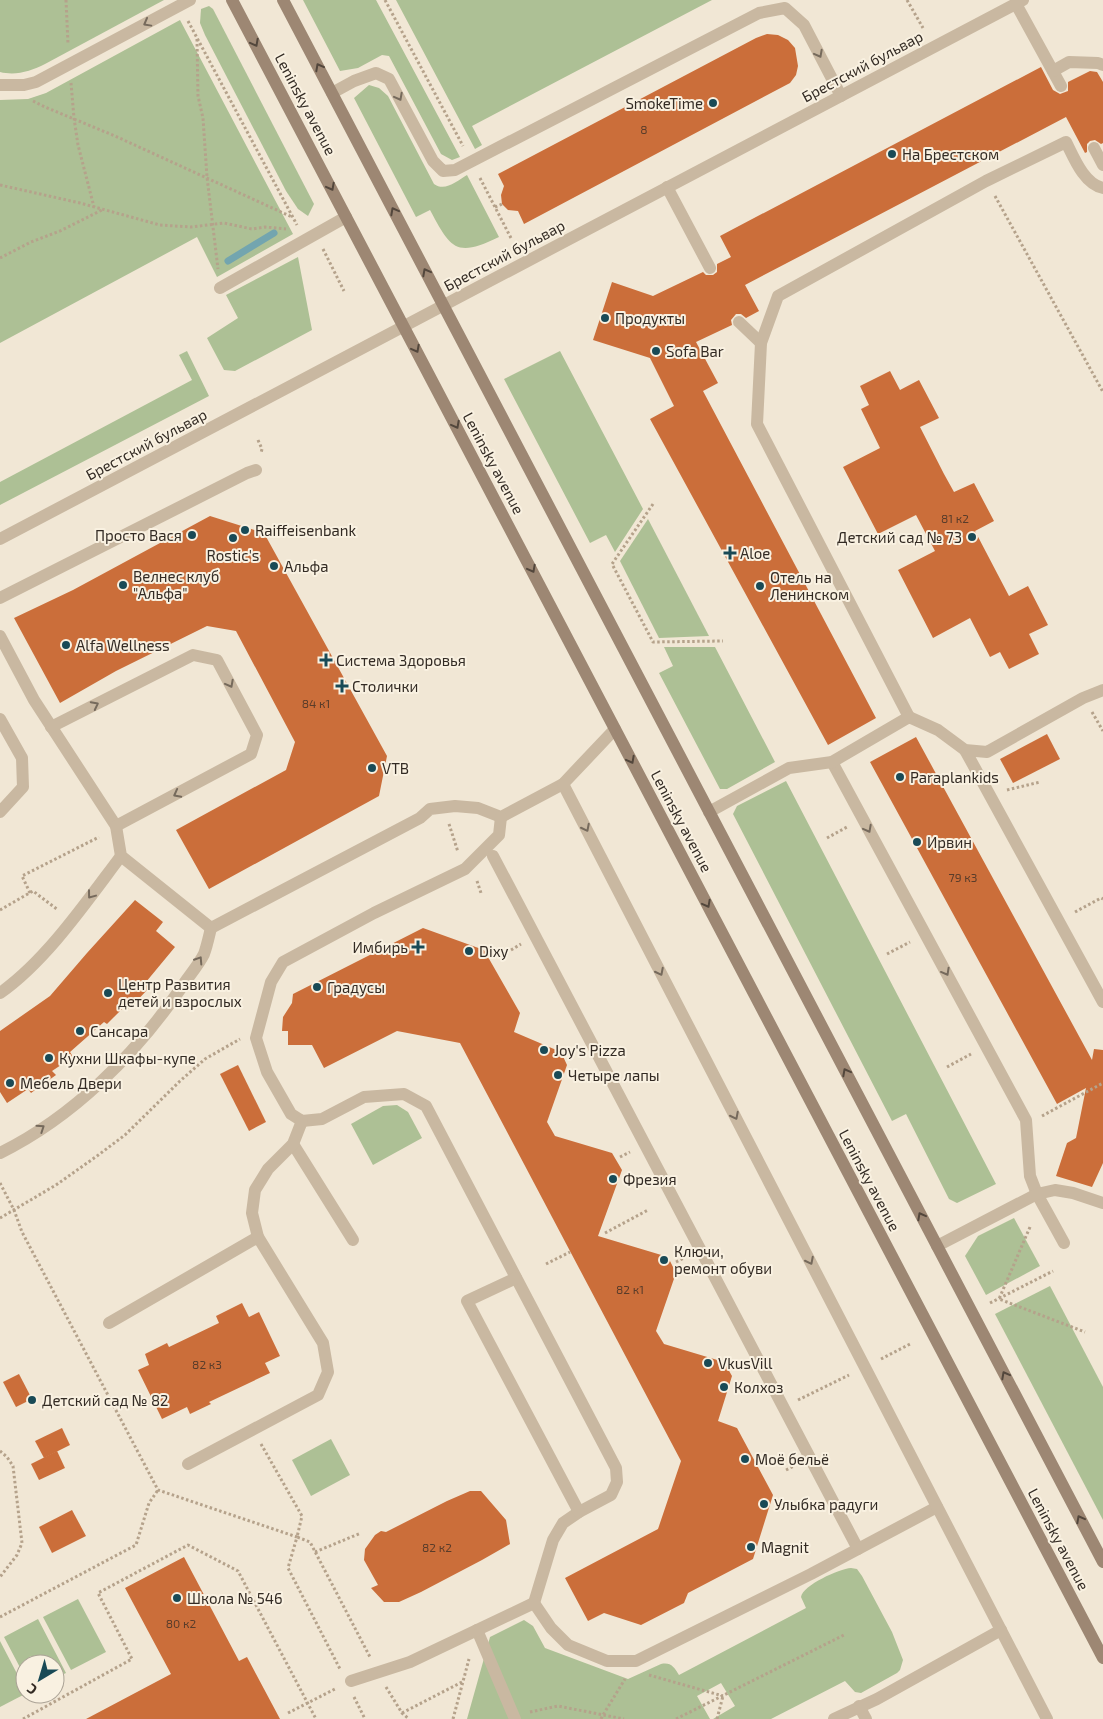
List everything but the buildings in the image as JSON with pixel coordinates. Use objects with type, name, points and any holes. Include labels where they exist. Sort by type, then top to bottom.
[{"type":"main road","name":"Leninsky avenue","points":[[232,0],[1103,1658]]},
{"type":"main road","name":"Leninsky avenue","points":[[283,0],[1103,1562]]},
{"type":"street","points":[[0,85],[24,85],[36,82],[190,0]]},
{"type":"street","points":[[1019,2],[1061,86]]},
{"type":"street","name":"Брестский бульвар","points":[[0,539],[1019,2]]},
{"type":"street","points":[[332,93],[354,81],[376,73],[389,79],[433,161],[443,171],[455,170],[759,13],[784,8],[804,25],[841,96]]},
{"type":"street","points":[[1053,71],[1069,62],[1098,63],[1103,65]]},
{"type":"street","points":[[1100,187],[1081,170],[1066,142],[986,181],[778,296],[761,343],[757,424],[909,717],[938,730],[965,750],[1103,1002]]},
{"type":"street","points":[[1094,148],[1103,165]]},
{"type":"street","points":[[1100,187],[1103,169]]},
{"type":"street","points":[[667,187],[710,268]]},
{"type":"street","points":[[220,288],[346,217]]},
{"type":"street","points":[[739,322],[761,343]]},
{"type":"street","points":[[0,598],[256,470]]},
{"type":"street","points":[[0,636],[34,700],[116,828],[121,856],[212,928]]},
{"type":"street","points":[[51,727],[193,655],[217,660],[257,735],[251,754],[116,828]]},
{"type":"street","points":[[965,750],[988,752],[1083,698],[1103,690]]},
{"type":"street","points":[[709,812],[790,768],[832,762],[909,717]]},
{"type":"street","points":[[0,719],[22,758],[23,787],[0,812]]},
{"type":"street","points":[[0,1153],[14,1146],[73,1106],[115,1069],[144,1037],[176,996],[204,954],[212,928],[420,818],[430,809],[455,806],[478,808],[501,817],[563,784],[615,729]]},
{"type":"street","points":[[832,762],[1026,1120],[1030,1176],[1037,1194],[1064,1243]]},
{"type":"street","points":[[563,784],[1047,1719]]},
{"type":"street","points":[[347,1684],[410,1662],[534,1602],[553,1540],[563,1523],[611,1495],[616,1482],[616,1468],[558,1354],[426,1106],[404,1094],[364,1097],[322,1119],[302,1121],[291,1114],[267,1072],[256,1038],[271,982],[284,962],[374,913],[465,869],[499,835],[501,817]]},
{"type":"street","points":[[0,993],[38,960],[121,856]]},
{"type":"street","points":[[493,856],[858,1549]]},
{"type":"street","points":[[188,1464],[318,1395],[328,1372],[323,1343],[258,1237],[252,1213],[255,1190],[268,1169],[293,1144],[302,1121]]},
{"type":"street","points":[[293,1144],[353,1240]]},
{"type":"street","points":[[937,1246],[1037,1194],[1055,1190],[1073,1193],[1103,1203]]},
{"type":"street","points":[[109,1322],[258,1237]]},
{"type":"street","points":[[516,1278],[467,1302],[579,1512]]},
{"type":"street","points":[[534,1602],[551,1628],[568,1645],[607,1661],[636,1661],[802,1579],[937,1506]]},
{"type":"street","points":[[477,1630],[514,1717]]},
{"type":"street","points":[[834,1719],[877,1699],[1001,1630]]},
{"type":"street","points":[[859,1706],[866,1719]]},
{"type":"path","points":[[66,0],[74,118],[78,144],[94,207]]},
{"type":"path","points":[[385,0],[512,240]]},
{"type":"path","points":[[907,0],[923,28]]},
{"type":"path","points":[[0,185],[160,225],[192,227],[224,223],[252,229],[265,227],[299,229],[186,17],[176,8]]},
{"type":"path","points":[[197,39],[198,96],[203,118],[207,177],[220,288]]},
{"type":"path","points":[[24,85],[32,100],[45,107],[207,177],[292,217]]},
{"type":"path","points":[[986,181],[1103,392]]},
{"type":"path","points":[[495,207],[502,204]]},
{"type":"path","points":[[0,258],[103,210]]},
{"type":"path","points":[[310,237],[323,249],[344,291]]},
{"type":"path","points":[[652,504],[612,564],[653,642],[724,641]]},
{"type":"path","points":[[991,798],[1004,791],[1040,782]]},
{"type":"path","points":[[450,824],[459,856]]},
{"type":"path","points":[[30,893],[22,876],[116,828]]},
{"type":"path","points":[[0,910],[33,891],[61,912],[73,918]]},
{"type":"path","points":[[1058,921],[1102,898]]},
{"type":"path","points":[[0,1218],[56,1185],[125,1135],[180,1081],[206,1059],[257,1032]]},
{"type":"path","points":[[1040,1117],[1103,1084]]},
{"type":"path","points":[[0,1183],[14,1210],[22,1232],[158,1490],[310,1542],[378,1672],[402,1713],[409,1719]]},
{"type":"path","points":[[605,1233],[648,1210]]},
{"type":"path","points":[[999,1298],[1030,1227]]},
{"type":"path","points":[[546,1264],[570,1252]]},
{"type":"path","points":[[990,1303],[1053,1271]]},
{"type":"path","points":[[999,1298],[1084,1332]]},
{"type":"path","points":[[253,1429],[302,1516],[288,1568],[365,1719]]},
{"type":"path","points":[[0,1451],[7,1457],[12,1466],[22,1543],[17,1555],[0,1577]]},
{"type":"path","points":[[0,1617],[136,1545],[149,1503],[158,1490]]},
{"type":"path","points":[[315,1552],[361,1533]]},
{"type":"path","points":[[23,1719],[132,1659],[98,1593],[188,1545],[238,1571],[316,1719]]},
{"type":"path","points":[[453,1719],[477,1630]]},
{"type":"path","points":[[676,1719],[844,1635]]},
{"type":"path","points":[[636,1661],[643,1674],[723,1696]]},
{"type":"path","points":[[597,1719],[602,1717],[636,1661]]},
{"type":"path","points":[[402,1713],[462,1682]]},
{"type":"path","points":[[288,1713],[347,1684]]},
{"type":"path","points":[[717,1719],[723,1696]]},
{"type":"path","points":[[514,1717],[558,1706],[602,1717],[624,1719]]},
{"type":"green space","points":[[0,0],[164,0],[45,64],[29,71],[12,73],[0,72]]},
{"type":"green space","points":[[303,0],[376,0],[460,157],[452,160],[441,154],[389,56],[382,55],[358,68],[340,71]]},
{"type":"green space","points":[[396,0],[712,0],[472,126],[482,145],[475,149]]},
{"type":"green space","points":[[209,6],[213,9],[314,204],[308,216],[298,209],[286,191],[205,35],[200,23],[201,9]]},
{"type":"green space","points":[[180,20],[293,234],[217,277],[197,237],[0,343],[0,100],[28,99],[46,93]]},
{"type":"green space","points":[[369,85],[379,88],[388,96],[434,184],[442,187],[447,186],[467,175],[499,237],[473,247],[464,248],[456,246],[450,241],[430,210],[416,217],[354,98]]},
{"type":"green space","points":[[298,257],[312,330],[235,371],[224,370],[207,338],[238,318],[226,295]]},
{"type":"green space","points":[[187,351],[209,396],[0,505],[0,482],[192,380],[179,355]]},
{"type":"green space","points":[[560,351],[643,509],[615,552],[606,535],[590,543],[504,379]]},
{"type":"green space","points":[[648,519],[709,636],[659,638],[620,561]]},
{"type":"green space","points":[[664,647],[715,647],[775,762],[727,789],[720,789],[659,673],[673,666]]},
{"type":"green space","points":[[786,781],[996,1184],[957,1203],[949,1199],[906,1114],[892,1121],[733,814],[737,806]]},
{"type":"green space","points":[[397,1105],[408,1112],[422,1138],[373,1165],[351,1124],[383,1106]]},
{"type":"green space","points":[[1014,1218],[1040,1266],[986,1295],[965,1256],[978,1236]]},
{"type":"green space","points":[[1050,1286],[1103,1387],[1103,1520],[995,1314]]},
{"type":"green space","points":[[331,1439],[350,1475],[311,1496],[292,1460]]},
{"type":"green space","points":[[851,1568],[857,1569],[862,1576],[892,1632],[903,1660],[897,1673],[861,1693],[855,1692],[845,1681],[771,1719],[713,1719],[735,1706],[721,1683],[697,1696],[710,1719],[467,1719],[490,1637],[524,1620],[533,1626],[545,1648],[628,1679],[661,1664],[672,1666],[679,1675],[806,1608],[801,1597],[803,1592],[830,1574]]},
{"type":"green space","points":[[78,1599],[106,1652],[71,1670],[65,1659],[65,1654],[63,1654],[43,1617]]},
{"type":"green space","points":[[38,1619],[56,1654],[15,1654],[15,1658],[4,1637]]},
{"type":"green space","points":[[0,1641],[15,1670],[15,1699],[0,1707]]},
{"type":"waterway","points":[[228,261],[274,233]]},
{"type":"place","name":"SmokeTime","points":[[713,103]]},
{"type":"place","name":"На Брестском","points":[[892,154]]},
{"type":"place","name":"Продукты","points":[[605,318]]},
{"type":"place","name":"Sofa Bar","points":[[656,351]]},
{"type":"place","name":"Raiffeisenbank","points":[[245,530]]},
{"type":"place","name":"Просто Вася","points":[[192,535]]},
{"type":"place","name":"Детский сад № 73","points":[[972,537]]},
{"type":"place","name":"Rostic's","points":[[233,538]]},
{"type":"place","name":"Aloe","points":[[730,553]]},
{"type":"place","name":"Альфа","points":[[274,566]]},
{"type":"place","name":"Велнес клуб \"Альфа\"","points":[[123,585]]},
{"type":"place","name":"Отель на Ленинском","points":[[760,586]]},
{"type":"place","name":"Alfa Wellness","points":[[66,645]]},
{"type":"place","name":"Система Здоровья","points":[[326,660]]},
{"type":"place","name":"Столички","points":[[342,686]]},
{"type":"place","name":"VTB","points":[[372,768]]},
{"type":"place","name":"Paraplankids","points":[[900,777]]},
{"type":"place","name":"Ирвин","points":[[917,842]]},
{"type":"place","name":"Имбирь","points":[[418,947]]},
{"type":"place","name":"Dixy","points":[[469,951]]},
{"type":"place","name":"Градусы","points":[[317,987]]},
{"type":"place","name":"Центр Развития детей и взрослых","points":[[108,993]]},
{"type":"place","name":"Сансара","points":[[80,1031]]},
{"type":"place","name":"Joy's Pizza","points":[[544,1050]]},
{"type":"place","name":"Кухни Шкафы-купе","points":[[49,1058]]},
{"type":"place","name":"Четыре лапы","points":[[558,1075]]},
{"type":"place","name":"Мебель Двери","points":[[10,1083]]},
{"type":"place","name":"Фрезия","points":[[613,1179]]},
{"type":"place","name":"Ключи, ремонт обуви","points":[[664,1260]]},
{"type":"place","name":"VkusVill","points":[[708,1363]]},
{"type":"place","name":"Колхоз","points":[[724,1387]]},
{"type":"place","name":"Детский сад № 82","points":[[32,1400]]},
{"type":"place","name":"Моё бельё","points":[[745,1459]]},
{"type":"place","name":"Улыбка радуги","points":[[764,1504]]},
{"type":"place","name":"Magnit","points":[[751,1547]]},
{"type":"place","name":"Школа № 546","points":[[177,1598]]}]
